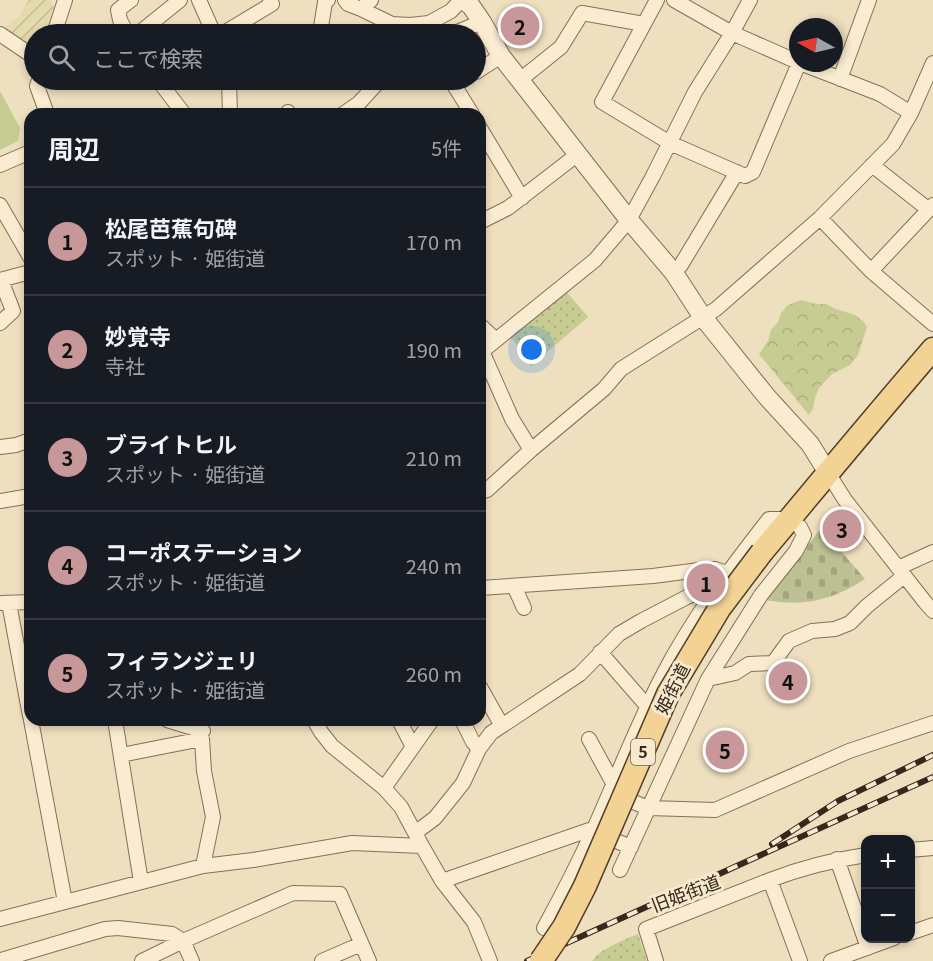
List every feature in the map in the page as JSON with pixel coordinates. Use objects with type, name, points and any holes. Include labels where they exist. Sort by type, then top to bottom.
[{"type":"main road","name":"姫街道","points":[[541,961],[564,927],[585,886],[668,694],[719,609],[795,523],[828,473],[932,352]]},
{"type":"main road","name":"姫街道","points":[[558,961],[596,888],[681,698],[766,556]]},
{"type":"street","points":[[57,24],[65,0]]},
{"type":"street","points":[[122,24],[116,5],[131,0]]},
{"type":"street","points":[[150,24],[180,0]]},
{"type":"street","points":[[199,0],[210,24]]},
{"type":"street","points":[[239,24],[273,4],[270,0]]},
{"type":"street","points":[[321,24],[325,2],[328,0]]},
{"type":"street","points":[[345,0],[348,4],[366,4],[392,24]]},
{"type":"street","points":[[657,0],[602,102],[670,143],[745,176],[753,172],[795,72]]},
{"type":"street","points":[[674,0],[732,33],[789,59]]},
{"type":"street","points":[[486,348],[595,260],[629,220],[695,92],[750,0]]},
{"type":"street","points":[[420,24],[429,23],[468,2],[484,24]]},
{"type":"street","points":[[840,79],[864,2]]},
{"type":"street","points":[[520,80],[561,47],[582,13],[644,24]]},
{"type":"street","points":[[475,24],[482,21]]},
{"type":"street","points":[[486,28],[501,56],[629,220],[674,273],[702,316],[767,397],[810,444],[845,500],[933,611]]},
{"type":"street","points":[[0,34],[24,50]]},
{"type":"street","points":[[486,66],[501,56]]},
{"type":"street","points":[[486,490],[604,389],[621,369],[716,309],[820,218],[893,144],[911,113],[933,63]]},
{"type":"street","points":[[822,72],[880,94],[911,113]]},
{"type":"street","points":[[38,90],[45,108]]},
{"type":"street","points":[[166,90],[179,108]]},
{"type":"street","points":[[229,90],[230,108]]},
{"type":"street","points":[[350,108],[359,103],[371,90]]},
{"type":"street","points":[[457,90],[468,108]]},
{"type":"street","points":[[486,138],[522,198]]},
{"type":"street","points":[[486,219],[508,208],[578,154]]},
{"type":"street","points":[[0,165],[24,155]]},
{"type":"street","points":[[871,271],[931,208],[872,165]]},
{"type":"street","points":[[674,273],[737,172]]},
{"type":"street","points":[[0,205],[24,247]]},
{"type":"street","points":[[820,218],[871,271],[933,324]]},
{"type":"street","points":[[0,323],[13,311],[0,280],[24,274]]},
{"type":"street","points":[[486,331],[496,340]]},
{"type":"street","points":[[486,363],[512,419],[531,450]]},
{"type":"street","points":[[0,447],[24,442]]},
{"type":"street","points":[[0,501],[24,497]]},
{"type":"street","points":[[544,928],[563,895],[593,831],[663,674],[713,592],[769,519],[795,523],[804,535],[796,551],[761,595],[708,679],[620,870]]},
{"type":"street","points":[[708,679],[735,673],[749,664],[773,663],[789,641],[812,631],[835,629],[850,623],[901,572],[933,552]]},
{"type":"street","points":[[486,588],[653,576],[707,569],[727,573]]},
{"type":"street","points":[[514,586],[524,608]]},
{"type":"street","points":[[415,833],[435,818],[463,783],[479,749],[491,733],[580,674],[619,634],[689,596],[702,592],[713,592]]},
{"type":"street","points":[[24,602],[4,603],[24,691]]},
{"type":"street","points":[[600,652],[647,706]]},
{"type":"street","points":[[486,698],[502,726]]},
{"type":"street","points":[[590,739],[611,788],[648,808],[715,810],[849,752],[933,723]]},
{"type":"street","points":[[32,726],[65,902]]},
{"type":"street","points":[[116,726],[141,882]]},
{"type":"street","points":[[189,726],[204,730]]},
{"type":"street","points":[[318,726],[332,746],[384,788],[401,807],[442,881],[474,922],[490,961]]},
{"type":"street","points":[[402,726],[413,747]]},
{"type":"street","points":[[384,788],[428,726]]},
{"type":"street","points":[[465,726],[479,749]]},
{"type":"street","points":[[121,755],[204,730]]},
{"type":"street","points":[[203,866],[213,817],[204,771],[204,730]]},
{"type":"street","points":[[442,881],[589,830],[631,847]]},
{"type":"street","points":[[0,920],[203,866],[352,843],[422,846]]},
{"type":"street","points":[[915,850],[933,848]]},
{"type":"street","points":[[800,961],[770,880],[837,859],[861,856]]},
{"type":"street","points":[[837,859],[868,948]]},
{"type":"street","name":"旧姫街道","points":[[656,961],[646,929],[770,880]]},
{"type":"street","points":[[142,961],[292,893],[340,894],[369,961]]},
{"type":"street","points":[[915,931],[933,925]]},
{"type":"street","points":[[1,961],[105,928],[172,934],[183,941],[192,961]]},
{"type":"street","points":[[831,961],[882,943]]},
{"type":"street","points":[[322,961],[361,944]]},
{"type":"shaded area","points":[[29,0],[50,0],[55,10],[50,24],[24,24],[24,45],[1,30],[19,16]]},
{"type":"green space","points":[[0,91],[20,128],[18,141],[0,150]]},
{"type":"green space","points":[[565,290],[588,317],[531,366],[510,335]]},
{"type":"green space","points":[[801,300],[826,304],[855,315],[867,327],[858,355],[850,365],[832,374],[819,388],[809,415],[759,354],[781,313],[788,305]]},
{"type":"green space","points":[[821,528],[865,579],[830,597],[818,600],[793,603],[766,600]]},
{"type":"green space","points":[[638,934],[647,961],[592,961],[607,948]]},
{"type":"railway","points":[[772,844],[838,801],[933,755]]},
{"type":"railway","points":[[527,961],[933,777]]},
{"type":"place","name":"妙覚寺","points":[[520,26]]},
{"type":"place","name":"ブライトヒル","points":[[842,529]]},
{"type":"place","name":"松尾芭蕉句碑","points":[[706,583]]},
{"type":"place","name":"コーポステーション","points":[[788,681]]},
{"type":"place","name":"フィランジェリ","points":[[725,750]]}]
